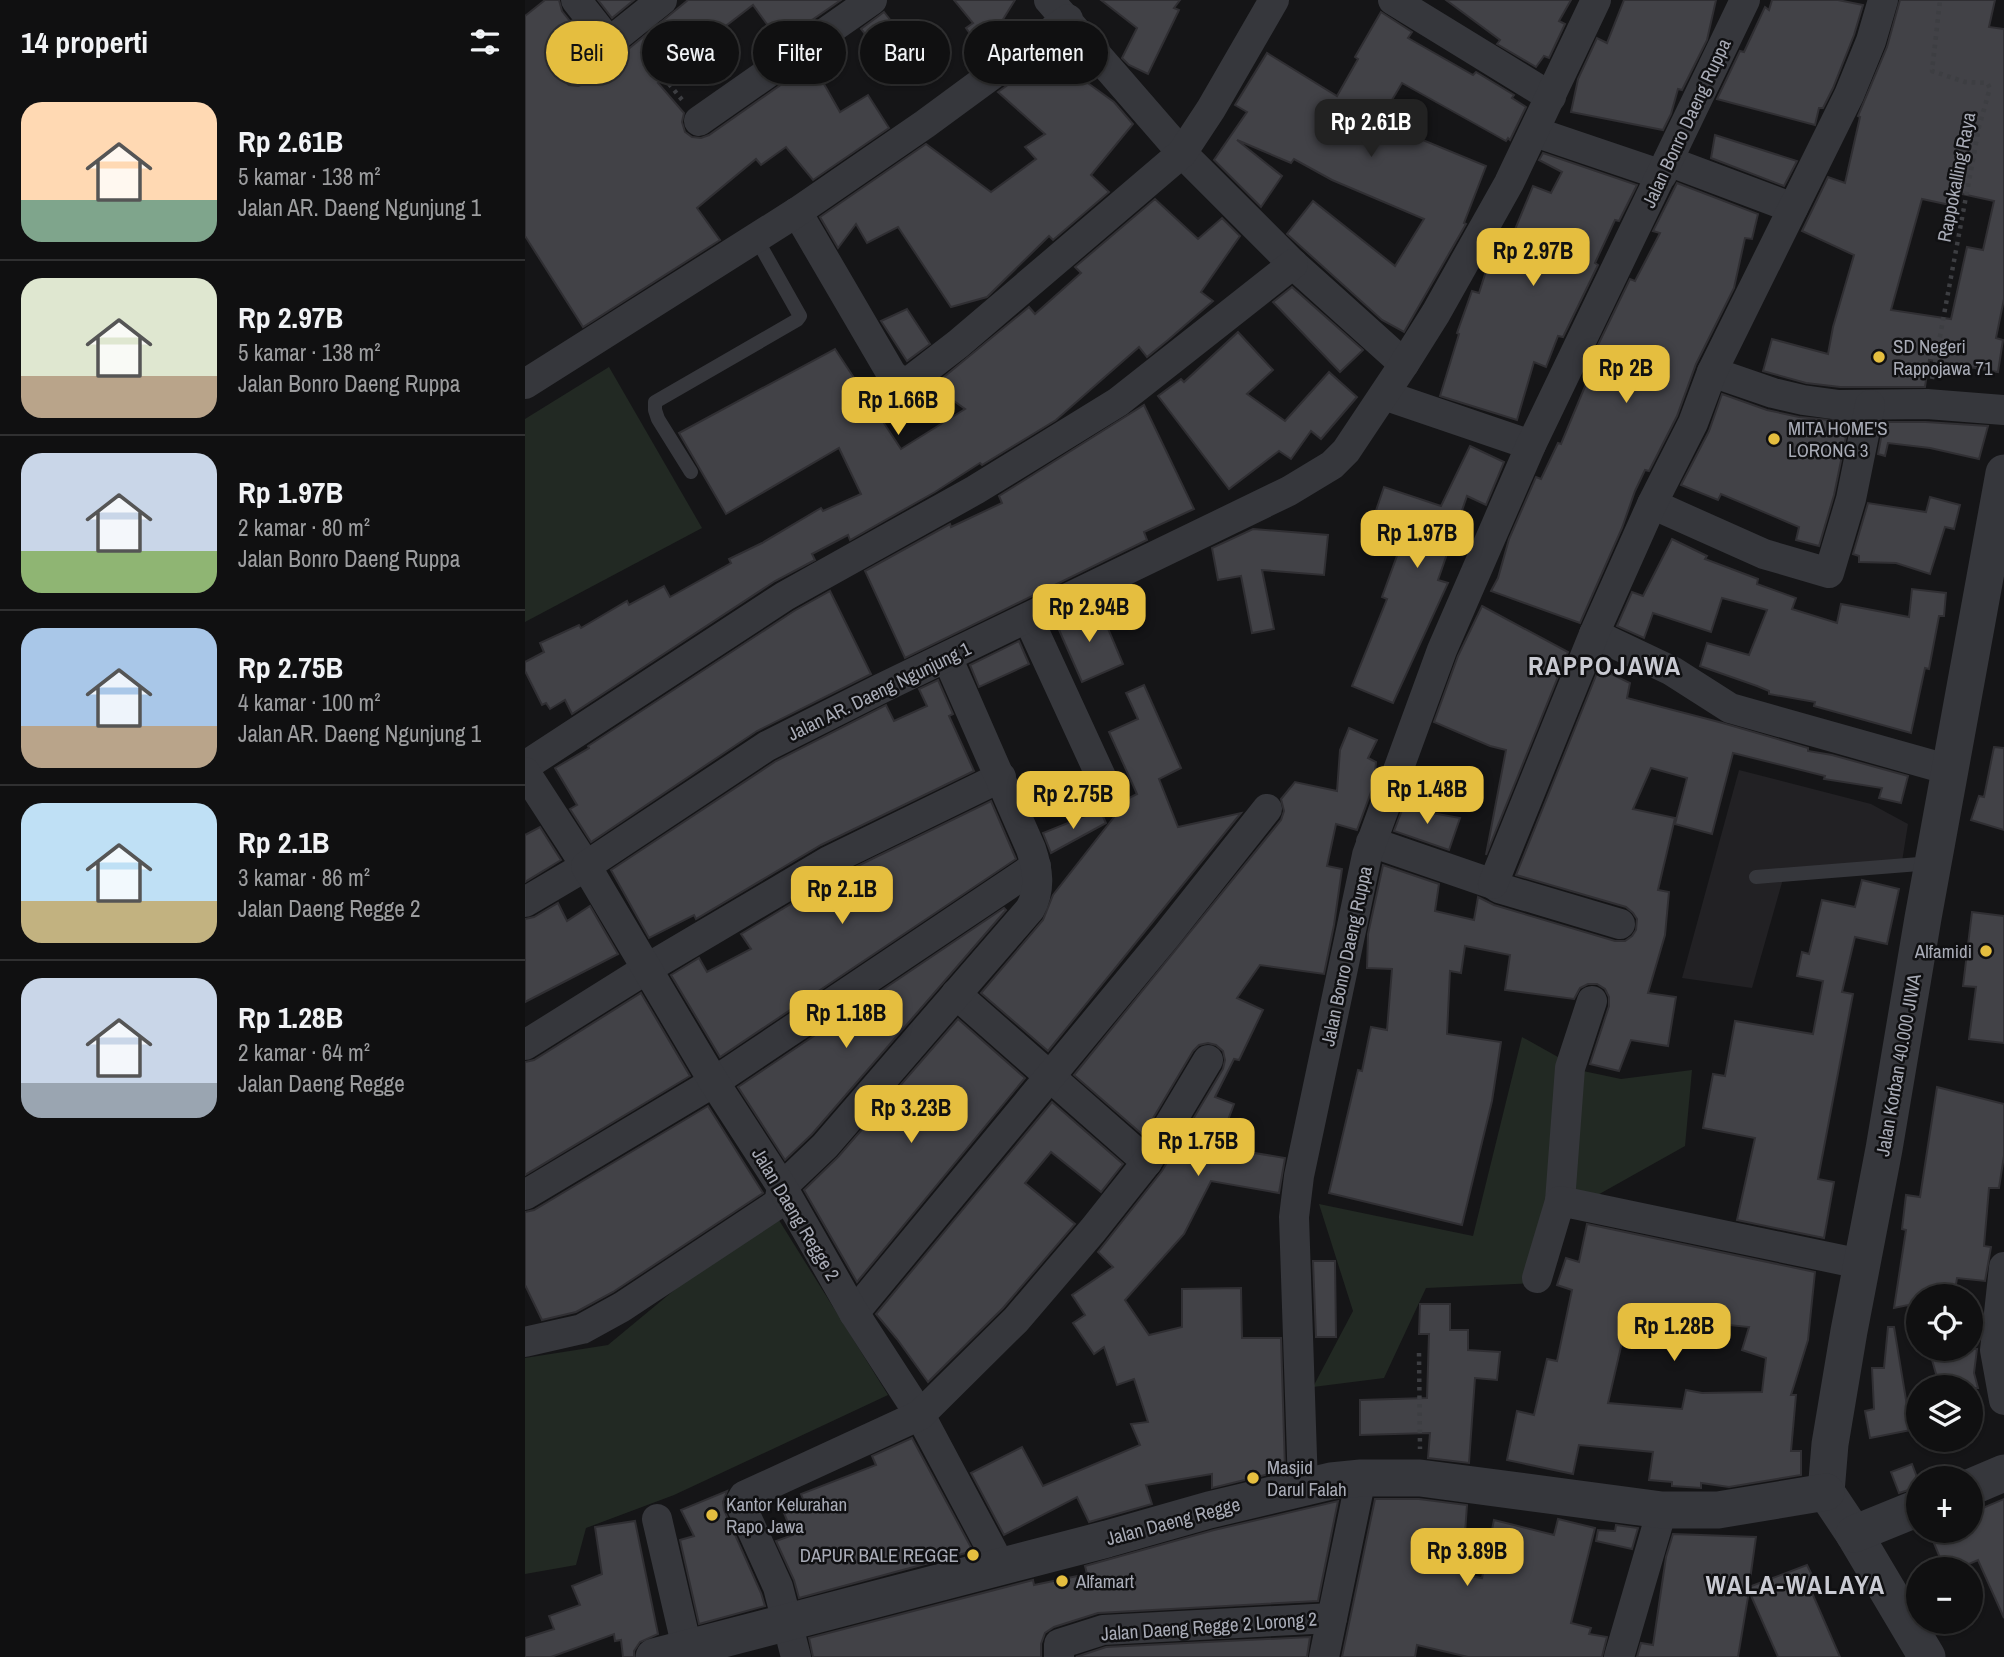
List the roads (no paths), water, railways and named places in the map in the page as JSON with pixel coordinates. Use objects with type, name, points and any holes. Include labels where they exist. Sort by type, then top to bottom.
[{"type":"street","points":[[576,0],[600,21]]},
{"type":"street","points":[[628,27],[662,0]]},
{"type":"street","points":[[699,121],[872,0]]},
{"type":"street","points":[[796,212],[891,373],[898,381],[915,378],[1182,153],[1211,109],[1274,0]]},
{"type":"street","points":[[1393,0],[1551,97]]},
{"type":"street","name":"Jalan AR. Daeng Ngunjung 1","points":[[525,902],[586,866],[748,757],[1332,465],[1346,451],[1384,395],[1480,237],[1535,132],[1596,0]]},
{"type":"street","name":"Jalan Bonro Daeng Ruppa","points":[[1303,1486],[1294,1217],[1296,1198],[1371,842],[1449,631],[1531,445],[1745,0]]},
{"type":"street","points":[[1493,884],[1594,634],[1652,504],[1693,423],[1712,372],[1849,95],[1884,0]]},
{"type":"street","points":[[525,384],[796,212],[925,124],[1059,10],[1182,153],[1293,264],[1404,364]]},
{"type":"street","points":[[1535,132],[1665,168],[1793,208]]},
{"type":"street","points":[[525,766],[785,596],[975,490],[1118,402],[1293,264]]},
{"type":"street","points":[[1712,372],[1773,393],[1839,405],[1927,404],[2004,410]]},
{"type":"street","points":[[1384,395],[1531,445]]},
{"type":"street","points":[[1652,504],[1765,554],[1829,573],[1851,499],[1870,405]]},
{"type":"street","name":"Jalan Korban 40.000 JIWA","points":[[1826,1492],[1831,1444],[1861,1264],[2004,473]]},
{"type":"street","points":[[1028,618],[1109,794]]},
{"type":"street","points":[[1594,634],[1672,671],[1730,708],[1950,770]]},
{"type":"street","points":[[525,1342],[582,1329],[622,1307],[779,1203],[782,1187],[825,1146],[1030,909],[1037,897],[1037,866],[947,657]]},
{"type":"street","name":"Jalan Daeng Regge 2","points":[[525,772],[586,866],[714,1082],[782,1187],[854,1313],[920,1415],[1000,1565]]},
{"type":"street","points":[[525,1045],[828,860],[1001,778]]},
{"type":"street","points":[[854,1313],[1267,810]]},
{"type":"street","points":[[1371,842],[1499,888],[1621,924]]},
{"type":"street","points":[[525,1195],[714,1082],[1037,866]]},
{"type":"street","points":[[956,994],[1147,1162]]},
{"type":"street","points":[[1537,1279],[1560,1201],[1570,1068],[1592,1001]]},
{"type":"street","points":[[796,1657],[788,1622],[765,1556],[740,1503],[744,1496],[920,1415],[1016,1320],[1093,1230],[1147,1162],[1208,1060]]},
{"type":"street","points":[[1560,1201],[1861,1264]]},
{"type":"street","points":[[2004,1267],[1994,1350],[2004,1399]]},
{"type":"street","points":[[1983,1482],[2004,1473]]},
{"type":"street","points":[[1324,1657],[1361,1478]]},
{"type":"street","name":"Jalan Daeng Regge","points":[[670,1653],[1303,1486],[1361,1478],[1420,1478],[1662,1510],[1718,1510],[1826,1492]]},
{"type":"street","points":[[1826,1492],[1927,1657]]},
{"type":"street","points":[[1619,1657],[1662,1510]]},
{"type":"street","points":[[1854,1534],[1906,1513]]},
{"type":"street","points":[[657,1518],[670,1653]]},
{"type":"street","name":"Jalan Daeng Regge 2 Lorong 2","points":[[1059,1657],[1059,1644],[1103,1630],[1332,1618]]},
{"type":"lane","points":[[691,472],[658,419],[655,402],[800,316],[756,238]]},
{"type":"lane","points":[[1756,877],[1933,863]]},
{"type":"place","name":"SD Negeri Rappojawa 71","points":[[1879,357]]},
{"type":"place","name":"MITA HOME'S LORONG 3","points":[[1774,439]]},
{"type":"place","name":"Alfamidi","points":[[1986,951]]},
{"type":"place","name":"Masjid Darul Falah","points":[[1253,1478]]},
{"type":"place","name":"Kantor Kelurahan Rapo Jawa","points":[[712,1515]]},
{"type":"place","name":"DAPUR BALE REGGE","points":[[973,1555]]},
{"type":"place","name":"Alfamart","points":[[1062,1581]]},
{"type":"district","name":"RAPPOJAWA","points":[[1605,666]]},
{"type":"district","name":"WALA-WALAYA","points":[[1796,1585]]}]
